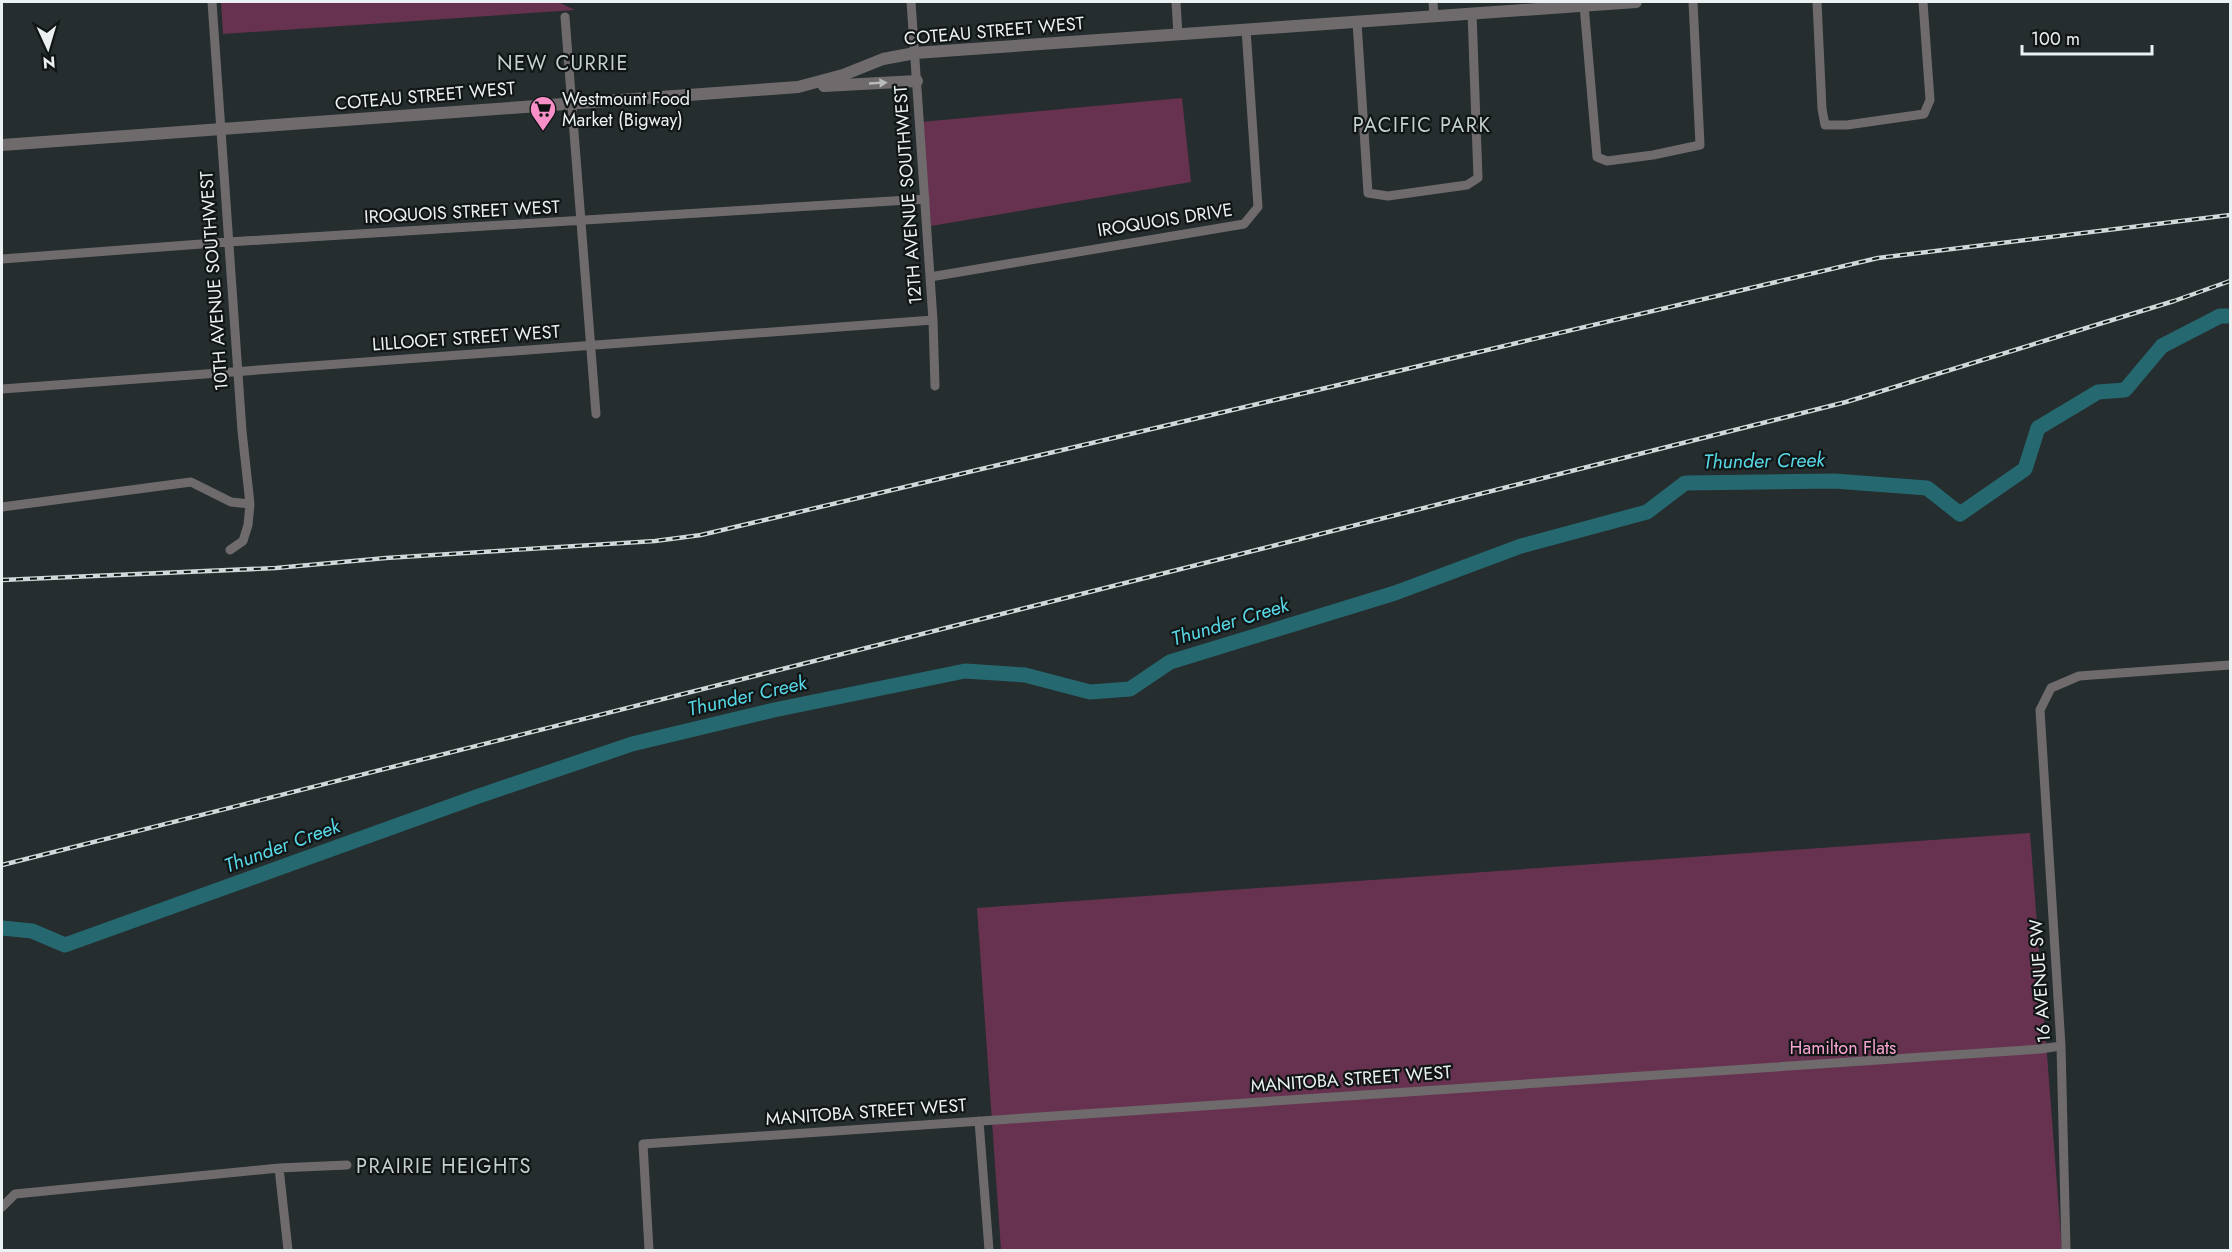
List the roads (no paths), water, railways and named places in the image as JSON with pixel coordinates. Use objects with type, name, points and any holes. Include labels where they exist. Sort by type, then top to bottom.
[{"type":"street","name":"10TH AVENUE SOUTHWEST","points":[[212,2],[242,432],[250,504],[248,525],[243,541],[230,550]]},
{"type":"street","name":"12TH AVENUE SOUTHWEST","points":[[911,2],[933,320],[935,386]]},
{"type":"street","points":[[1176,2],[1178,34]]},
{"type":"street","points":[[1433,2],[1434,16]]},
{"type":"street","name":"COTEAU STREET WEST","points":[[2,146],[798,87],[843,75],[883,59],[915,53],[1636,2]]},
{"type":"street","points":[[1584,5],[1597,157],[1607,161],[1653,155],[1700,145],[1693,2]]},
{"type":"street","points":[[1817,2],[1822,109],[1825,125],[1847,125],[1924,114],[1930,100],[1923,2]]},
{"type":"street","points":[[1357,22],[1368,193],[1388,196],[1467,185],[1478,178],[1472,13]]},
{"type":"street","points":[[565,17],[596,414]]},
{"type":"street","name":"IROQUOIS DRIVE","points":[[930,277],[1244,224],[1258,207],[1246,29]]},
{"type":"street","points":[[798,87],[917,81]]},
{"type":"street","name":"IROQUOIS STREET WEST","points":[[2,259],[228,242],[925,199]]},
{"type":"street","name":"LILLOOET STREET WEST","points":[[2,389],[933,320]]},
{"type":"street","points":[[2,507],[191,482],[231,502],[250,504]]},
{"type":"street","name":"16 AVENUE SW","points":[[2066,1251],[2061,1046],[2040,710],[2051,688],[2079,676],[2230,665]]},
{"type":"street","name":"MANITOBA STREET WEST","points":[[649,1251],[643,1144],[2061,1046]]},
{"type":"street","points":[[979,1121],[989,1251]]},
{"type":"street","points":[[2,1207],[15,1194],[279,1168],[347,1165]]},
{"type":"street","points":[[279,1168],[288,1251]]},
{"type":"waterway","name":"Thunder Creek","points":[[2,928],[32,931],[65,945],[476,797],[632,744],[774,710],[965,671],[1025,675],[1090,692],[1130,689],[1170,662],[1395,593],[1521,546],[1647,512],[1685,483],[1834,481],[1927,488],[1960,514],[2025,469],[2038,428],[2098,392],[2125,390],[2162,346],[2220,316],[2230,316]]},
{"type":"railway","points":[[2,580],[276,568],[386,558],[655,541],[701,535],[1878,258],[2230,215]]},
{"type":"railway","points":[[2,865],[1846,402],[2174,301],[2230,281]]},
{"type":"place","name":"Westmount Food Market (Bigway)","points":[[543,132]]},
{"type":"district","name":"NEW CURRIE","points":[[563,63]]},
{"type":"district","name":"PACIFIC PARK","points":[[1422,125]]},
{"type":"district","name":"PRAIRIE HEIGHTS","points":[[444,1166]]},
{"type":"park label","name":"Hamilton Flats","points":[[1843,1048]]}]
